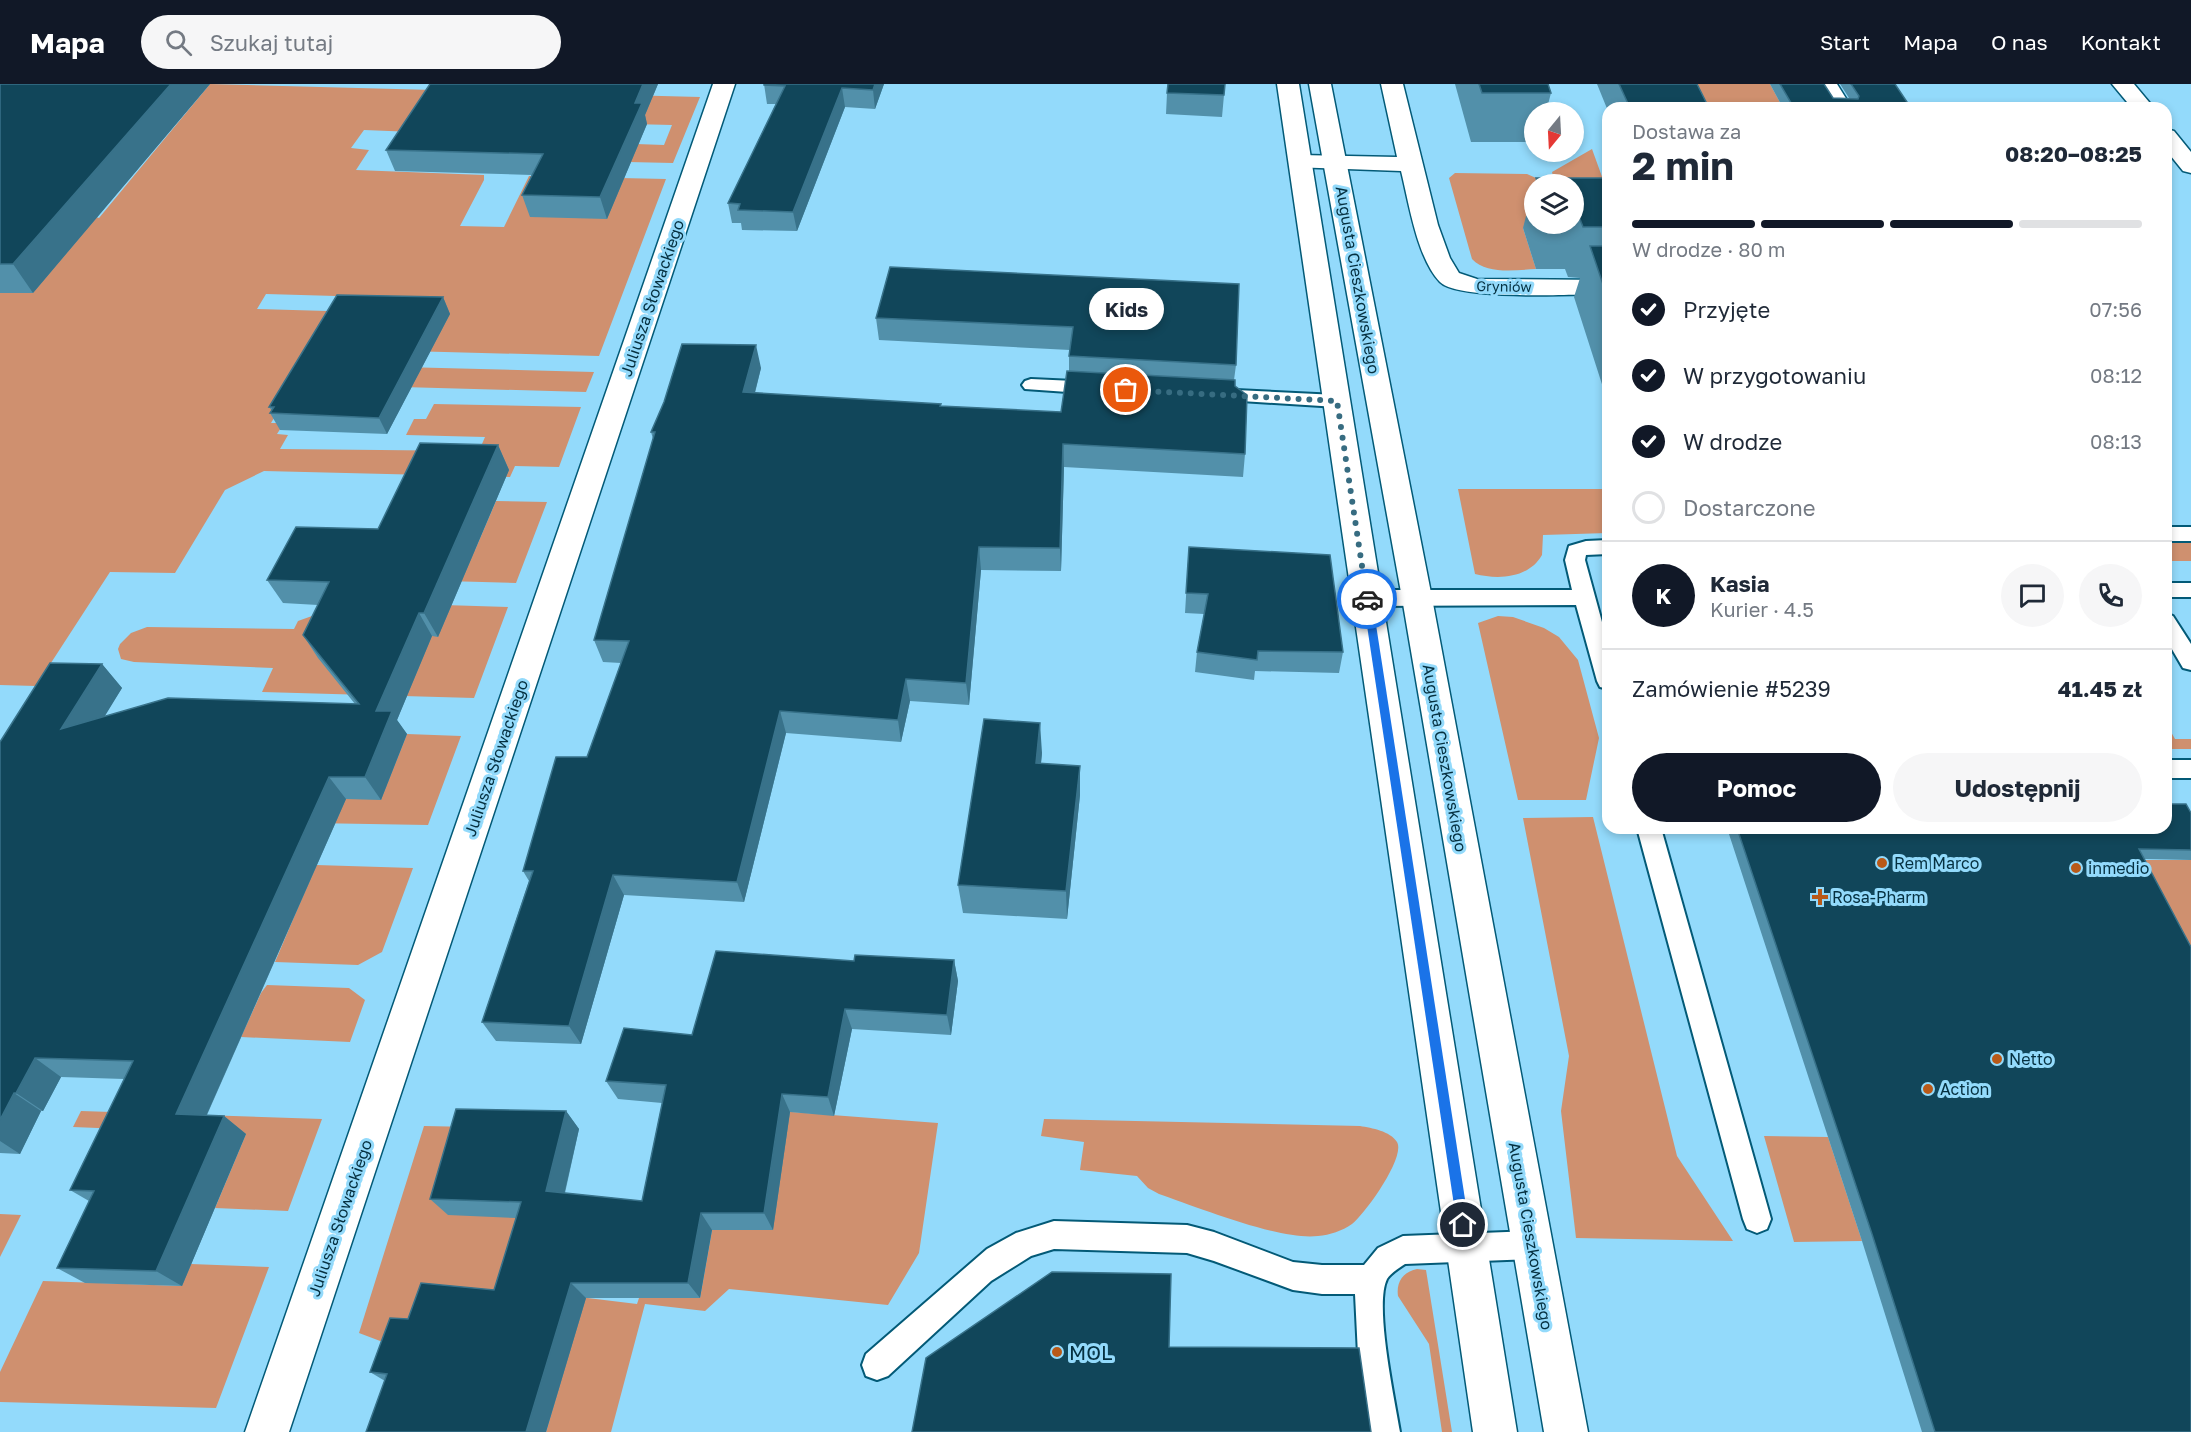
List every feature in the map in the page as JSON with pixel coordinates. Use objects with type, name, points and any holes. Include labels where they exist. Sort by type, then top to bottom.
[{"type":"street","name":"Juliusza Słowackiego","points":[[267,1432],[724,84]]},
{"type":"street","points":[[1288,84],[1495,1432]]},
{"type":"street","name":"Augusta Cieszkowskiego","points":[[1320,84],[1417,598],[1566,1432]]},
{"type":"street","name":"Gryniów","points":[[1392,84],[1410,164],[1436,255],[1445,272],[1452,279],[1477,286],[1602,287]]},
{"type":"street","points":[[1826,84],[1837,102]]},
{"type":"street","points":[[2123,84],[2138,102]]},
{"type":"street","points":[[2172,143],[2191,166]]},
{"type":"street","points":[[1300,162],[1410,164]]},
{"type":"street","points":[[2172,171],[2191,171]]},
{"type":"lane","points":[[1031,385],[1114,389]]},
{"type":"lane","points":[[1198,394],[1337,401]]},
{"type":"lane","points":[[2172,534],[2191,534]]},
{"type":"lane","points":[[1602,547],[1576,551],[1575,561],[1602,660]]},
{"type":"lane","points":[[2172,590],[2191,590]]},
{"type":"lane","points":[[1367,598],[1584,597]]},
{"type":"lane","points":[[2172,631],[2191,662]]},
{"type":"lane","points":[[2172,769],[2191,769]]},
{"type":"lane","points":[[1651,834],[1757,1219]]},
{"type":"lane","points":[[877,1365],[997,1259],[1026,1243],[1054,1235],[1187,1239],[1203,1242],[1292,1276],[1309,1279],[1372,1280]]},
{"type":"lane","points":[[1385,1432],[1370,1312],[1372,1280],[1384,1260],[1403,1250],[1532,1245]]},
{"type":"shaded area","points":[[210,84],[700,97],[673,163],[628,162],[636,144],[664,145],[672,125],[631,124],[439,133],[364,130],[351,148],[369,150],[356,170],[484,175],[484,180],[460,226],[504,227],[529,176],[666,179],[599,356],[332,349],[323,365],[594,372],[586,392],[294,384],[271,423],[284,423],[277,434],[288,435],[280,449],[479,451],[485,437],[406,435],[414,419],[426,419],[434,404],[581,407],[559,467],[515,466],[510,477],[264,471],[225,490],[175,573],[110,572],[36,686],[0,685],[0,293],[96,217],[99,218]],"holes":[[[266,294],[336,296],[328,311],[257,309]]]},
{"type":"shaded area","points":[[1671,84],[1770,84],[1780,102],[1680,102]]},
{"type":"shaded area","points":[[1592,149],[1602,177],[1602,185],[1584,185],[1584,174],[1552,174],[1552,172],[1569,162],[1584,162],[1584,154]]},
{"type":"shaded area","points":[[1455,173],[1527,174],[1524,174],[1523,228],[1536,269],[1494,269],[1478,264],[1472,259],[1449,178]]},
{"type":"shaded area","points":[[1458,489],[1602,489],[1602,533],[1543,535],[1542,555],[1529,569],[1503,577],[1475,574]]},
{"type":"shaded area","points":[[496,501],[547,502],[516,583],[297,577],[475,550]]},
{"type":"shaded area","points":[[2172,543],[2191,543],[2191,561],[2172,561]]},
{"type":"shaded area","points":[[380,603],[508,607],[474,698],[262,692],[273,668],[134,662],[121,659],[118,649],[131,633],[147,627],[294,629],[298,621],[337,607]]},
{"type":"shaded area","points":[[1498,616],[1513,617],[1544,628],[1559,637],[1578,660],[1599,738],[1586,800],[1518,800],[1478,623]]},
{"type":"shaded area","points":[[407,734],[461,736],[428,825],[311,823],[321,799],[381,799]]},
{"type":"shaded area","points":[[2172,734],[2175,739],[2191,739],[2191,749],[2172,749]]},
{"type":"shaded area","points":[[1593,817],[1677,1156],[1733,1241],[1576,1238],[1561,1111],[1569,1056],[1523,818]]},
{"type":"shaded area","points":[[2144,860],[2191,860],[2191,948]]},
{"type":"shaded area","points":[[316,865],[413,868],[382,952],[358,965],[275,962]]},
{"type":"shaded area","points":[[267,985],[349,988],[365,1000],[350,1042],[241,1037]]},
{"type":"shaded area","points":[[726,1107],[938,1123],[919,1253],[888,1305],[729,1289],[705,1311],[645,1304],[611,1432],[546,1432],[581,1311],[396,1347],[359,1333],[424,1126],[473,1127],[536,1218],[563,1295],[637,1304],[639,1298],[700,1298],[712,1230],[773,1229]]},
{"type":"shaded area","points":[[81,1111],[322,1119],[288,1211],[215,1208],[246,1134],[73,1127]]},
{"type":"shaded area","points":[[1044,1119],[1360,1126],[1390,1135],[1397,1142],[1398,1149],[1396,1160],[1383,1185],[1352,1224],[1331,1234],[1302,1236],[1239,1222],[1159,1194],[1148,1188],[1137,1176],[1080,1170],[1084,1142],[1041,1136]]},
{"type":"shaded area","points":[[1764,1136],[1828,1137],[1862,1241],[1794,1242]]},
{"type":"shaded area","points":[[0,1214],[21,1215],[0,1257]]},
{"type":"shaded area","points":[[191,1264],[269,1267],[216,1408],[0,1402],[0,1372],[43,1281],[181,1286]]},
{"type":"shaded area","points":[[1417,1269],[1426,1270],[1452,1432],[1442,1432],[1429,1344],[1398,1296],[1398,1286],[1402,1278]]},
{"type":"building","points":[[0,84],[171,84],[13,264],[0,264]]},
{"type":"building","points":[[430,84],[643,84],[635,103],[642,103],[600,197],[522,195],[543,154],[386,150]]},
{"type":"building","points":[[764,84],[875,84],[873,90],[842,88],[793,212],[738,210],[740,204],[728,203],[785,86]]},
{"type":"building","points":[[1168,84],[1225,84],[1224,95],[1167,93]]},
{"type":"building","points":[[1479,84],[1548,84],[1551,93],[1482,93]]},
{"type":"building","points":[[1619,84],[1697,84],[1706,102],[1627,102]]},
{"type":"building","points":[[1780,84],[1824,84],[1833,98],[1858,99],[1859,96],[1851,84],[1895,84],[1907,102],[1790,102]]},
{"type":"building","points":[[1584,178],[1602,178],[1602,227],[1584,227]]},
{"type":"building","points":[[1590,246],[1602,246],[1602,281]]},
{"type":"building","points":[[890,267],[1239,284],[1236,365],[1069,356],[1073,327],[876,318]]},
{"type":"building","points":[[337,295],[443,297],[379,418],[270,413],[274,407],[269,407]]},
{"type":"building","points":[[682,344],[756,345],[743,392],[941,404],[940,406],[1061,412],[1067,371],[1235,380],[1235,386],[1247,395],[1245,454],[1063,444],[1060,548],[979,547],[966,683],[906,679],[898,720],[780,711],[737,882],[613,875],[569,1026],[482,1022],[533,871],[523,871],[556,757],[587,757],[629,641],[594,640],[655,432],[651,432],[664,402]]},
{"type":"building","points":[[420,443],[498,445],[424,613],[419,613],[376,711],[392,711],[365,777],[329,777],[176,1114],[224,1116],[156,1271],[57,1268],[94,1191],[70,1190],[133,1061],[35,1058],[0,1120],[0,742],[50,663],[102,664],[61,729],[168,698],[359,704],[303,635],[329,582],[267,580],[296,527],[378,529]]},
{"type":"building","points":[[1189,547],[1330,555],[1343,652],[1258,651],[1257,660],[1197,652],[1208,594],[1186,593]]},
{"type":"building","points":[[984,719],[1040,723],[1036,763],[1080,766],[1066,891],[958,885]]},
{"type":"building","name":"Netto","points":[[2172,804],[2186,804],[2191,813],[2191,850],[2139,849],[2191,947],[2191,1432],[1935,1432],[1872,1234],[1739,834],[2172,834]]},
{"type":"building","points":[[716,951],[854,961],[855,955],[954,960],[947,1015],[845,1009],[828,1097],[782,1094],[764,1213],[701,1213],[688,1283],[571,1283],[526,1432],[366,1432],[387,1374],[370,1372],[390,1318],[408,1319],[421,1283],[494,1290],[521,1202],[430,1199],[456,1109],[566,1111],[546,1191],[642,1201],[666,1085],[606,1081],[624,1028],[692,1035]]},
{"type":"building","name":"MOL","points":[[1052,1272],[1171,1274],[1169,1347],[1359,1348],[1371,1432],[912,1432],[926,1358]]},
{"type":"way so far","points":[[1126,390],[1337,401],[1367,599]]},
{"type":"place","name":"Kids","points":[[1126,390]]},
{"type":"place","name":"Rem Marco","points":[[1882,863]]},
{"type":"place","name":"inmedio","points":[[2076,868]]},
{"type":"place","name":"Rosa-Pharm","points":[[1820,897]]},
{"type":"place","name":"Netto","points":[[1997,1059]]},
{"type":"place","name":"Action","points":[[1928,1089]]},
{"type":"place","name":"MOL","points":[[1057,1352]]},
{"type":"route","points":[[1367,599],[1463,1225]]}]
